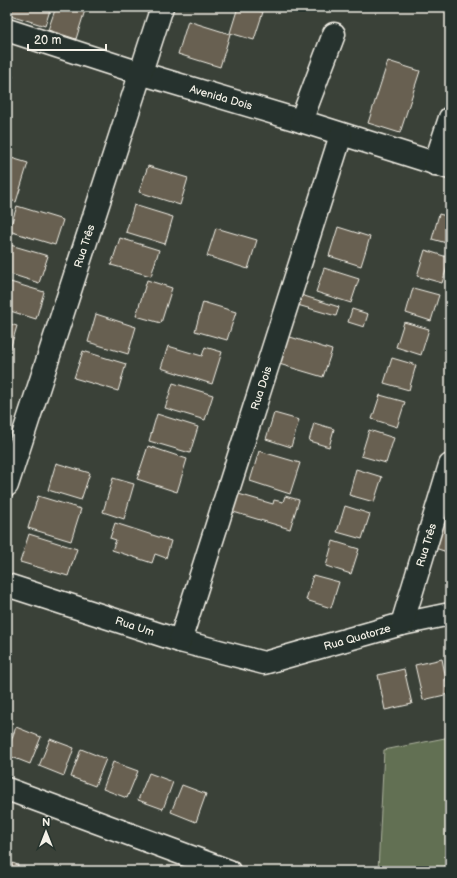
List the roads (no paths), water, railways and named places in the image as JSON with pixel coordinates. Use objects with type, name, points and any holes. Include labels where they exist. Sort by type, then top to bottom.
[{"type":"street","name":"Rua Três","points":[[7,485],[162,7]]},
{"type":"street","name":"Avenida Dois","points":[[7,30],[140,73],[301,121],[442,166]]},
{"type":"street","points":[[301,121],[334,34]]},
{"type":"street","points":[[442,166],[450,118]]},
{"type":"street","name":"Rua Dois","points":[[180,641],[341,135]]},
{"type":"street","name":"Rua Três","points":[[402,624],[450,465]]},
{"type":"street","name":"Rua Um","points":[[7,585],[180,641],[264,663]]},
{"type":"street","name":"Rua Quatorze","points":[[264,663],[402,624],[450,614]]},
{"type":"street","points":[[7,789],[229,871]]}]
